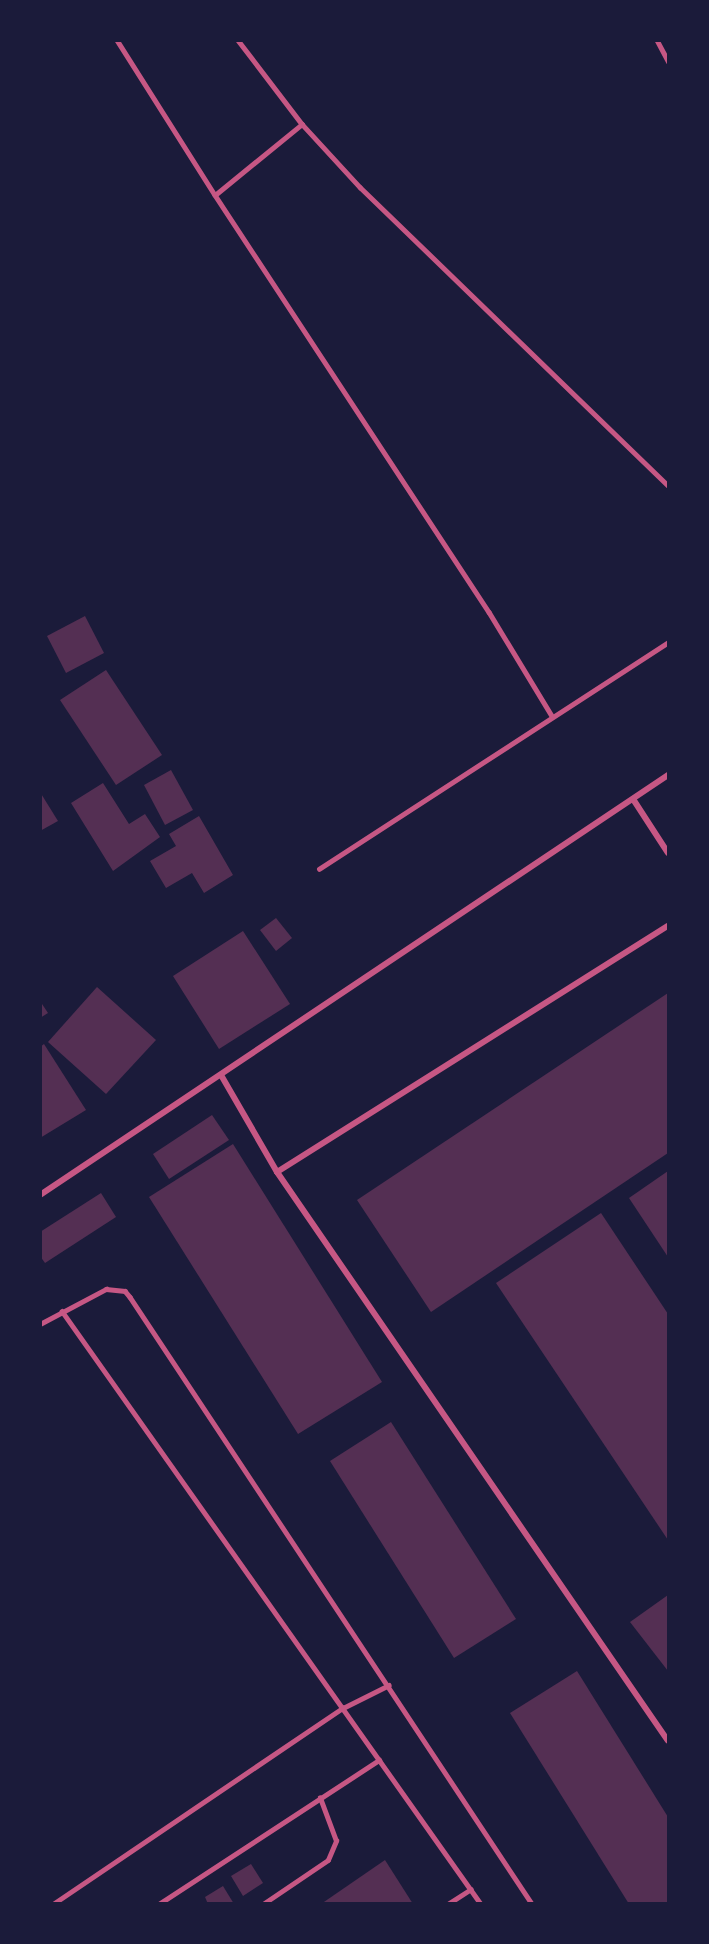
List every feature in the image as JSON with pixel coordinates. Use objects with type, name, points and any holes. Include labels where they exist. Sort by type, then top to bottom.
[{"type":"street","points":[[40,1195],[669,775]]},
{"type":"street","points":[[633,799],[669,853]]},
{"type":"street","points":[[277,1172],[669,926]]},
{"type":"street","points":[[221,1075],[277,1172],[669,1741]]},
{"type":"lane","points":[[117,40],[214,195],[489,612],[552,716]]},
{"type":"lane","points":[[238,40],[302,124],[360,187],[669,485]]},
{"type":"lane","points":[[657,40],[669,61]]},
{"type":"lane","points":[[214,195],[302,124]]},
{"type":"lane","points":[[319,868],[669,642]]},
{"type":"lane","points":[[40,1324],[106,1288],[125,1291],[389,1685],[532,1904]]},
{"type":"lane","points":[[62,1311],[481,1904]]},
{"type":"lane","points":[[53,1904],[343,1708],[389,1685]]},
{"type":"lane","points":[[159,1904],[379,1760]]},
{"type":"lane","points":[[263,1904],[328,1860],[336,1841],[320,1798]]},
{"type":"lane","points":[[448,1904],[471,1889]]},
{"type":"building","points":[[85,616],[104,653],[66,673],[47,636]]},
{"type":"building","points":[[106,670],[162,755],[116,785],[60,700]]},
{"type":"building","points":[[171,770],[193,810],[165,825],[144,785]]},
{"type":"building","points":[[103,783],[129,824],[145,814],[160,837],[113,871],[71,803]]},
{"type":"building","points":[[40,792],[58,821],[40,831]]},
{"type":"building","points":[[199,816],[233,875],[204,893],[192,873],[166,888],[150,861],[176,846],[169,834]]},
{"type":"building","points":[[276,918],[292,938],[276,951],[260,930]]},
{"type":"building","points":[[243,931],[290,1004],[219,1049],[173,976]]},
{"type":"building","points":[[97,987],[156,1040],[106,1094],[48,1042]]},
{"type":"building","points":[[668,993],[668,1153],[431,1312],[357,1200]]},
{"type":"building","points":[[40,1001],[48,1013],[40,1018]]},
{"type":"building","points":[[44,1044],[86,1110],[40,1138],[40,1047]]},
{"type":"building","points":[[212,1115],[229,1140],[169,1179],[153,1154]]},
{"type":"building","points":[[233,1144],[382,1382],[298,1434],[149,1197]]},
{"type":"building","points":[[668,1171],[668,1257],[629,1198]]},
{"type":"building","points":[[101,1193],[116,1217],[45,1263],[40,1256],[40,1232]]},
{"type":"building","points":[[601,1213],[668,1314],[668,1540],[496,1283]]},
{"type":"building","points":[[391,1422],[516,1619],[454,1658],[330,1461]]},
{"type":"building","points":[[668,1595],[668,1671],[630,1622]]},
{"type":"building","points":[[577,1671],[668,1817],[668,1904],[629,1904],[510,1713]]},
{"type":"building","points":[[385,1860],[413,1904],[321,1904]]},
{"type":"building","points":[[251,1864],[263,1883],[243,1896],[231,1876]]},
{"type":"building","points":[[223,1886],[234,1904],[208,1904],[205,1897]]}]
